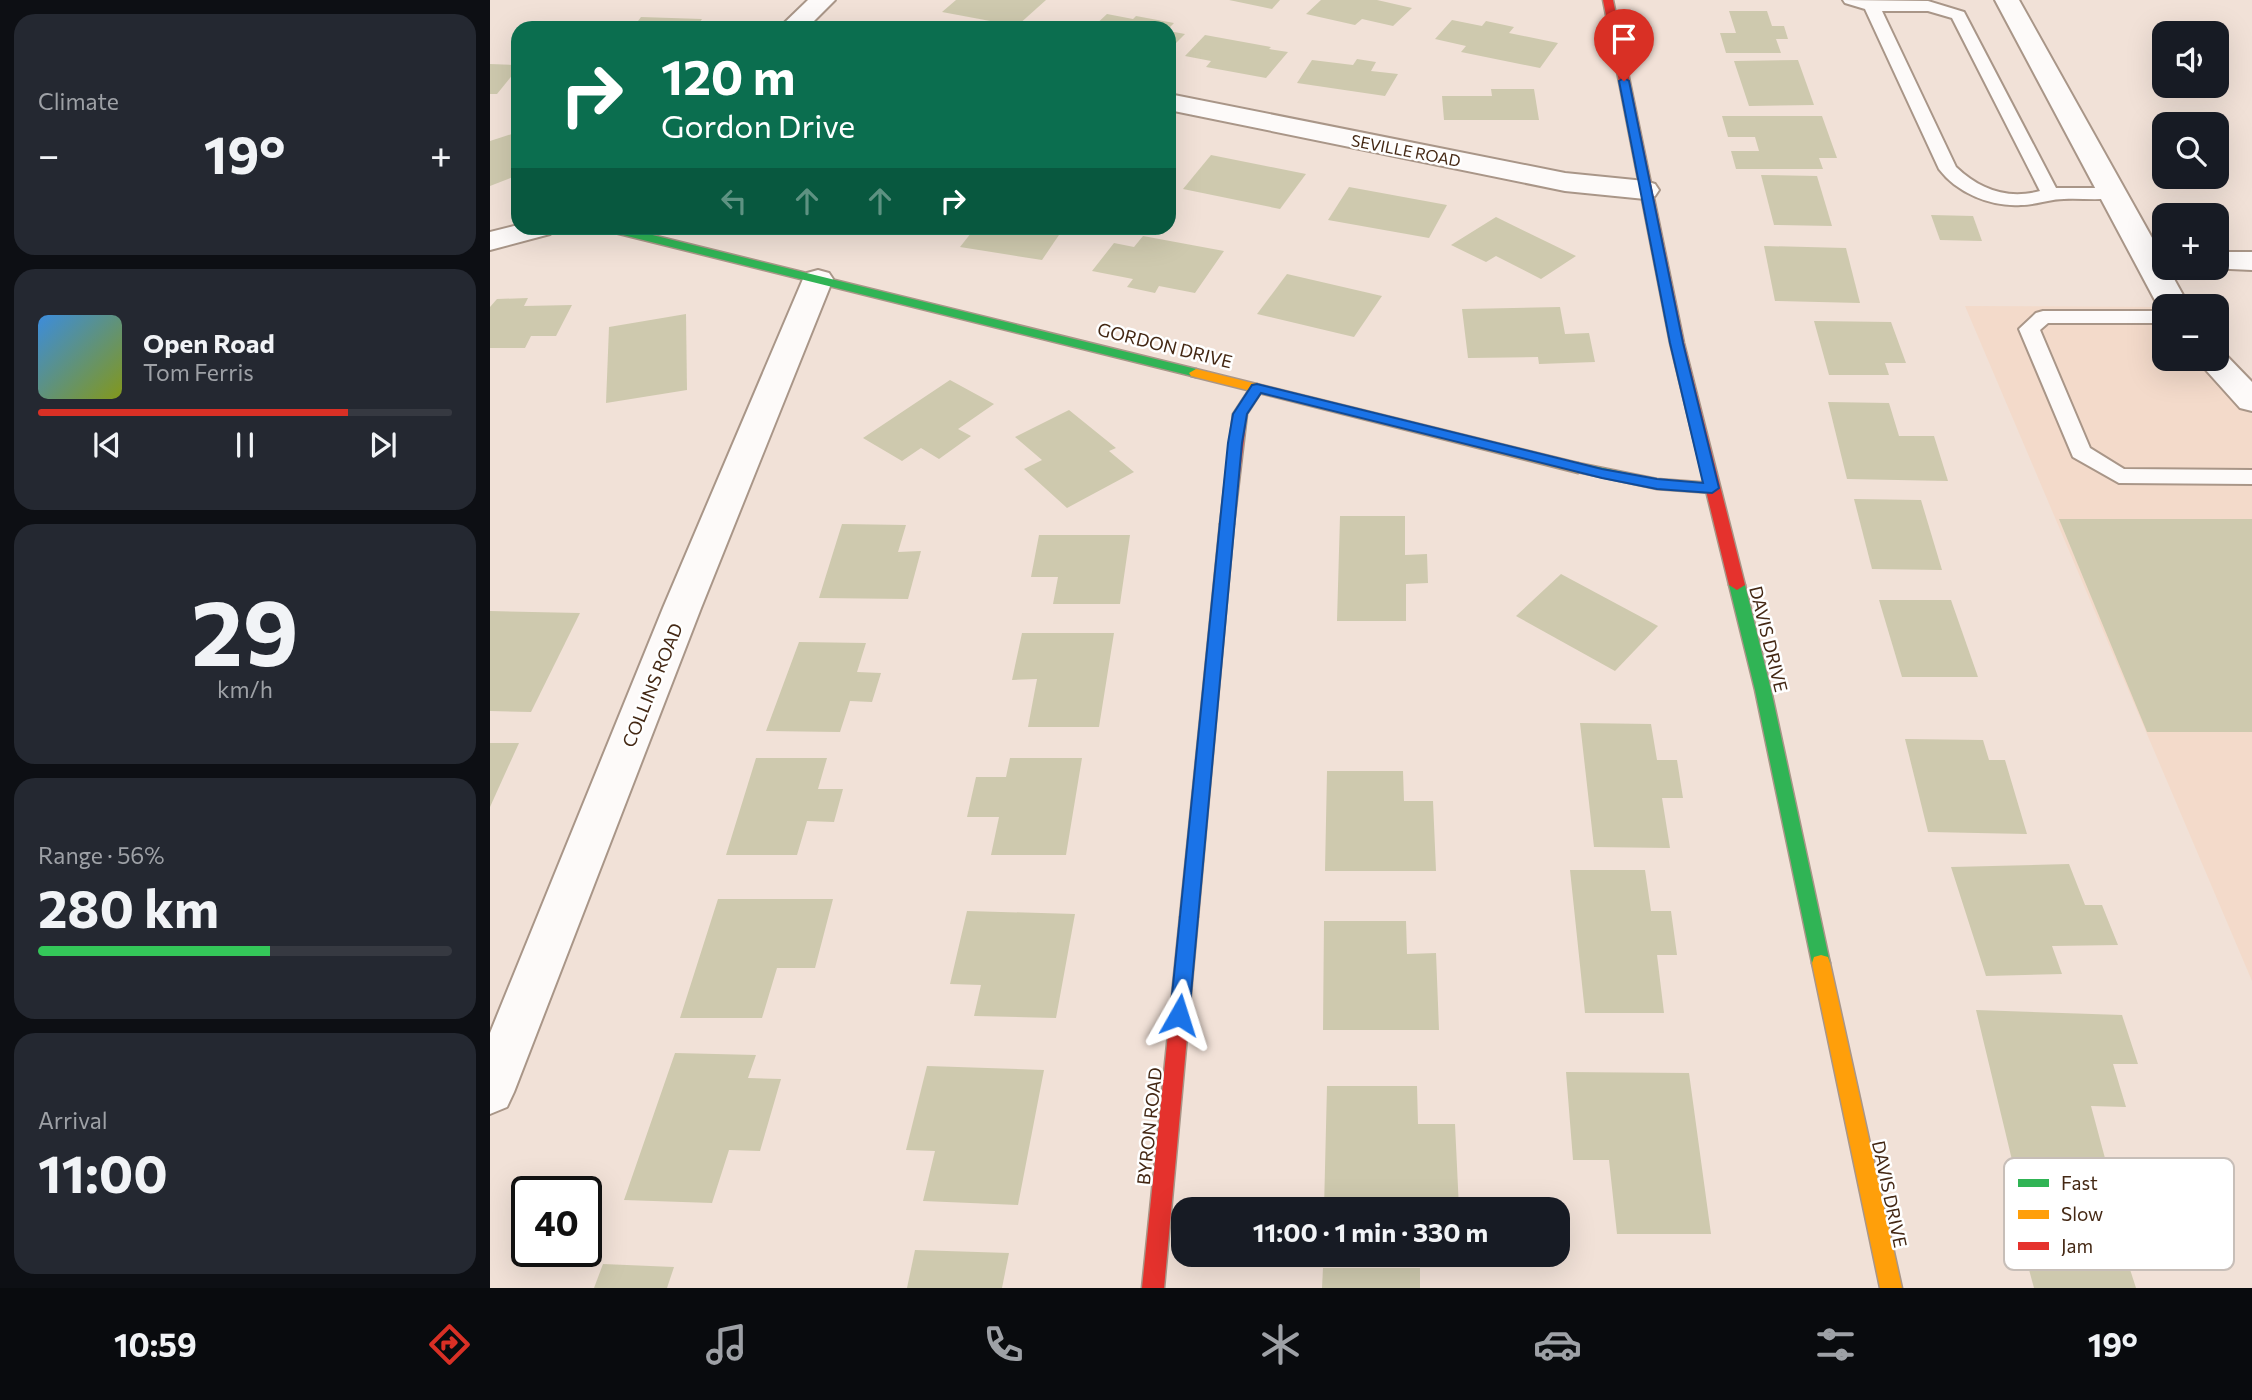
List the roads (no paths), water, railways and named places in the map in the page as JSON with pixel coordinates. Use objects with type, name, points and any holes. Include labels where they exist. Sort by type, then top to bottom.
[{"type":"street","points":[[800,21],[823,0]]},
{"type":"street","name":"DAVIS DRIVE","points":[[1608,0],[1677,343],[1763,690],[1891,1288]]},
{"type":"street","points":[[2007,0],[2112,193],[2152,252]]},
{"type":"street","name":"SEVILLE ROAD","points":[[1176,103],[1565,182],[1645,190]]},
{"type":"street","points":[[490,241],[513,235]]},
{"type":"street","name":"GORDON DRIVE","points":[[634,235],[1602,474],[1657,484],[1712,488]]},
{"type":"street","points":[[2229,261],[2252,261]]},
{"type":"street","name":"COLLINS ROAD","points":[[490,1092],[682,608],[818,279]]},
{"type":"street","points":[[2223,371],[2252,401]]},
{"type":"street","name":"BYRON ROAD","points":[[1153,1288],[1235,443],[1240,414],[1257,388]]},
{"type":"lane","points":[[1851,0],[1872,6],[1929,6],[1950,9],[1958,15],[2050,194]]},
{"type":"lane","points":[[1872,6],[1948,169],[1970,189],[2001,200],[2031,200],[2050,194],[2112,193]]},
{"type":"lane","points":[[2152,317],[2043,317],[2029,329],[2081,452],[2119,476],[2252,477]]}]
